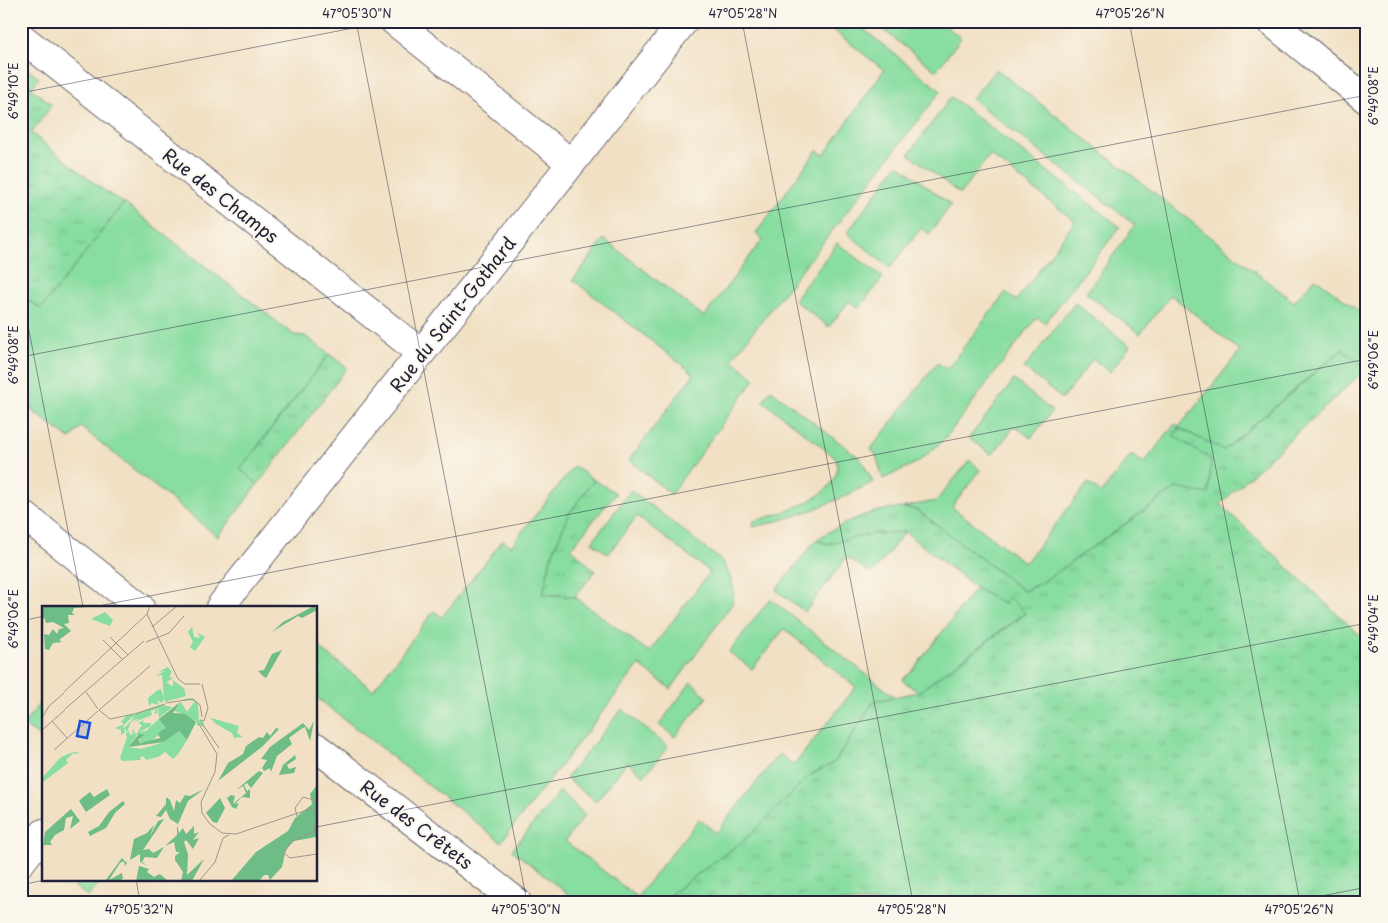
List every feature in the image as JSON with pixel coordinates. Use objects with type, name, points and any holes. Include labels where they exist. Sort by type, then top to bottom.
[{"type":"street","points":[[394,21],[571,163]]},
{"type":"street","name":"Rue du Saint-Gothard","points":[[221,606],[684,21]]},
{"type":"street","points":[[1270,21],[1367,100]]},
{"type":"street","name":"Rue des Champs","points":[[21,37],[421,352]]},
{"type":"street","points":[[21,513],[139,606]]},
{"type":"street","name":"Rue des Crêtets","points":[[318,749],[517,902]]},
{"type":"street","points":[[21,862],[42,836]]},
{"type":"green space","points":[[822,21],[853,21],[941,91],[732,359],[755,379],[671,494],[629,460],[694,374],[573,280],[604,239],[704,317],[763,239],[756,233],[817,150],[824,155],[884,70]]},
{"type":"green space","points":[[872,21],[939,21],[961,38],[936,71]]},
{"type":"green space","points":[[21,64],[39,78],[21,102]]},
{"type":"green space","points":[[996,69],[1294,302],[1315,278],[1367,317],[1367,369],[1342,349],[1224,450],[1179,428],[1173,435],[1211,460],[1209,494],[1176,488],[1046,580],[1024,591],[917,510],[904,507],[936,501],[970,460],[980,470],[952,507],[1025,563],[1088,483],[1101,493],[1131,455],[1144,463],[1175,424],[1179,427],[1240,351],[1171,295],[1140,334],[1086,293],[1135,225],[972,99]]},
{"type":"green space","points":[[31,88],[52,105],[31,133],[103,190],[124,203],[41,310],[21,296],[21,102]]},
{"type":"green space","points":[[951,97],[1120,227],[1045,323],[1037,317],[944,440],[918,462],[883,479],[876,455],[871,449],[937,363],[947,369],[1006,292],[1016,301],[1075,221],[990,155],[960,194],[909,154]]},
{"type":"green space","points":[[898,164],[951,205],[929,234],[921,228],[890,268],[847,233]]},
{"type":"green space","points":[[124,203],[294,335],[305,336],[329,354],[240,469],[258,484],[218,537],[81,427],[70,439],[21,402],[21,296],[41,309]]},
{"type":"green space","points":[[837,243],[883,277],[859,308],[849,301],[829,327],[794,300]]},
{"type":"green space","points":[[1075,303],[1130,346],[1110,372],[1093,359],[1062,399],[1024,368]]},
{"type":"green space","points":[[1343,349],[1366,369],[1220,504],[1367,642],[1367,902],[660,902],[748,837],[810,775],[835,762],[874,701],[918,692],[1025,614],[1010,598],[1004,604],[976,588],[905,532],[865,535],[828,544],[816,540],[851,520],[877,511],[904,508],[917,510],[1024,591],[1046,580],[1176,488],[1173,435],[1179,428],[1224,450]]},
{"type":"green space","points":[[329,354],[347,368],[258,484],[240,470]]},
{"type":"green space","points":[[1014,380],[1052,411],[1031,438],[1015,426],[992,455],[969,438]]},
{"type":"green space","points":[[771,390],[861,459],[873,482],[814,509],[753,527],[754,521],[795,508],[822,493],[832,483],[837,471],[836,458],[763,401]]},
{"type":"green space","points":[[574,466],[594,480],[568,515],[551,557],[543,594],[575,597],[649,652],[710,572],[637,516],[608,554],[592,542],[631,490],[722,561],[732,581],[734,592],[732,604],[671,689],[639,665],[501,842],[318,699],[318,647],[373,690],[434,611],[442,617],[503,540],[511,546]]},
{"type":"green space","points":[[594,480],[616,493],[571,548],[595,571],[575,597],[543,594],[551,557],[568,515]]},
{"type":"green space","points":[[905,532],[872,574],[847,557],[805,612],[776,590],[816,540],[828,544],[865,535]]},
{"type":"green space","points":[[976,588],[1004,604],[1009,597],[1025,613],[918,692],[902,680],[913,670]]},
{"type":"green space","points":[[770,599],[895,697],[874,701],[835,762],[810,775],[748,837],[660,902],[578,902],[512,850],[560,791],[585,815],[565,841],[637,897],[699,819],[716,833],[779,754],[794,765],[856,687],[784,629],[752,669],[729,652]]},
{"type":"green space","points":[[691,682],[707,697],[675,737],[659,725]]},
{"type":"green space","points":[[42,701],[42,739],[23,725]]},
{"type":"green space","points":[[622,709],[668,747],[644,776],[627,762],[596,801],[566,778]]},
{"type":"green space","points":[[67,880],[101,880],[88,897]]}]
